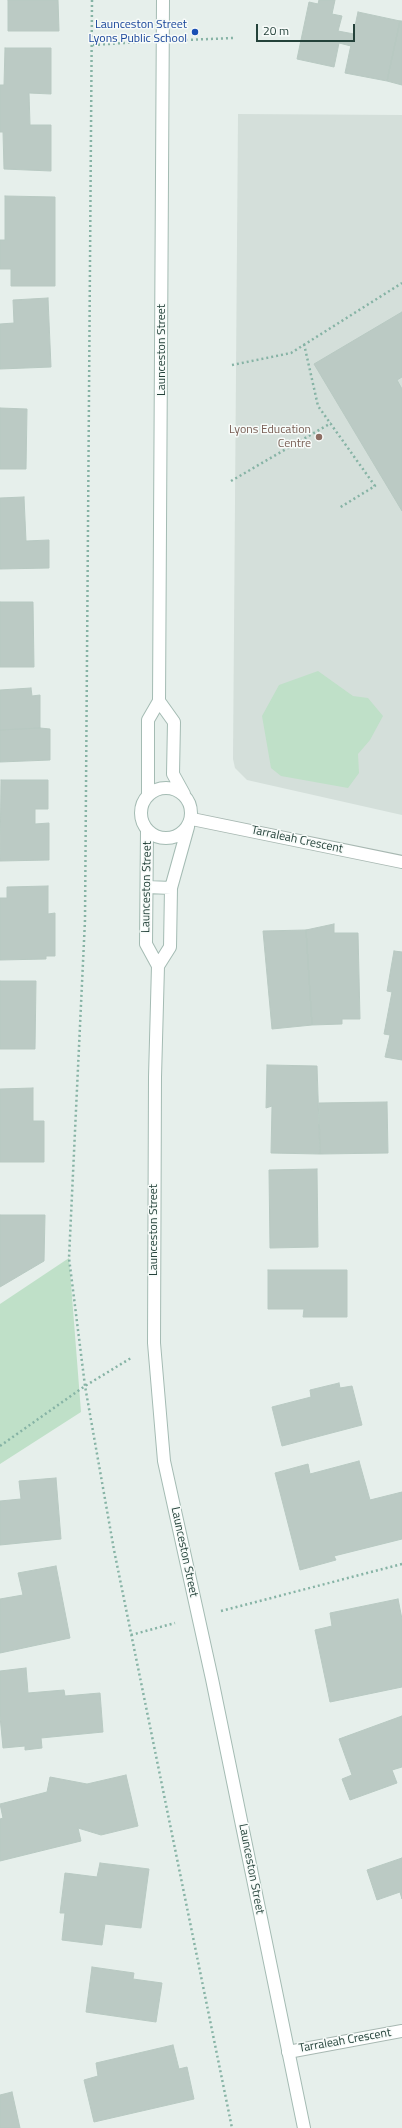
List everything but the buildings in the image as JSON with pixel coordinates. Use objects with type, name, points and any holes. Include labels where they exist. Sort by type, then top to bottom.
[{"type":"main road","name":"Launceston Street","points":[[148,796],[148,720],[159,700],[164,0]]},
{"type":"main road","points":[[159,700],[174,722],[173,774],[186,796],[192,811],[190,823],[176,836],[161,838],[147,830],[144,824],[141,809],[148,796],[154,790],[171,788],[186,796]]},
{"type":"main road","name":"Launceston Street","points":[[158,966],[170,948],[171,888],[190,823]]},
{"type":"main road","name":"Tarraleah Crescent","points":[[190,823],[402,862]]},
{"type":"main road","name":"Launceston Street","points":[[147,830],[146,944],[158,966],[155,1077],[154,1343],[164,1462],[212,1679],[304,2128]]},
{"type":"main road","points":[[147,887],[171,888]]},
{"type":"main road","name":"Tarraleah Crescent","points":[[288,2052],[402,2031]]},
{"type":"path","points":[[92,0],[85,920],[69,1258],[86,1386],[114,1550],[232,2128]]},
{"type":"path","points":[[232,365],[291,353],[402,284]]},
{"type":"path","points":[[304,344],[318,406],[375,486],[339,508]]},
{"type":"path","points":[[231,481],[331,423]]},
{"type":"path","points":[[0,1446],[86,1386],[154,1343]]},
{"type":"path","points":[[222,1611],[402,1564]]},
{"type":"shaded area","name":"Lyons Education Centre","points":[[238,114],[402,115],[402,815],[247,780],[235,768],[233,759]]},
{"type":"green space","points":[[318,671],[353,696],[368,698],[383,716],[370,740],[358,754],[359,773],[348,788],[281,776],[271,768],[262,716],[279,685]]},
{"type":"green space","points":[[69,1258],[81,1412],[0,1464],[0,1304]]},
{"type":"place","name":"Launceston Street Lyons Public School","points":[[195,32]]},
{"type":"place","name":"Lyons Education Centre","points":[[319,437]]}]
